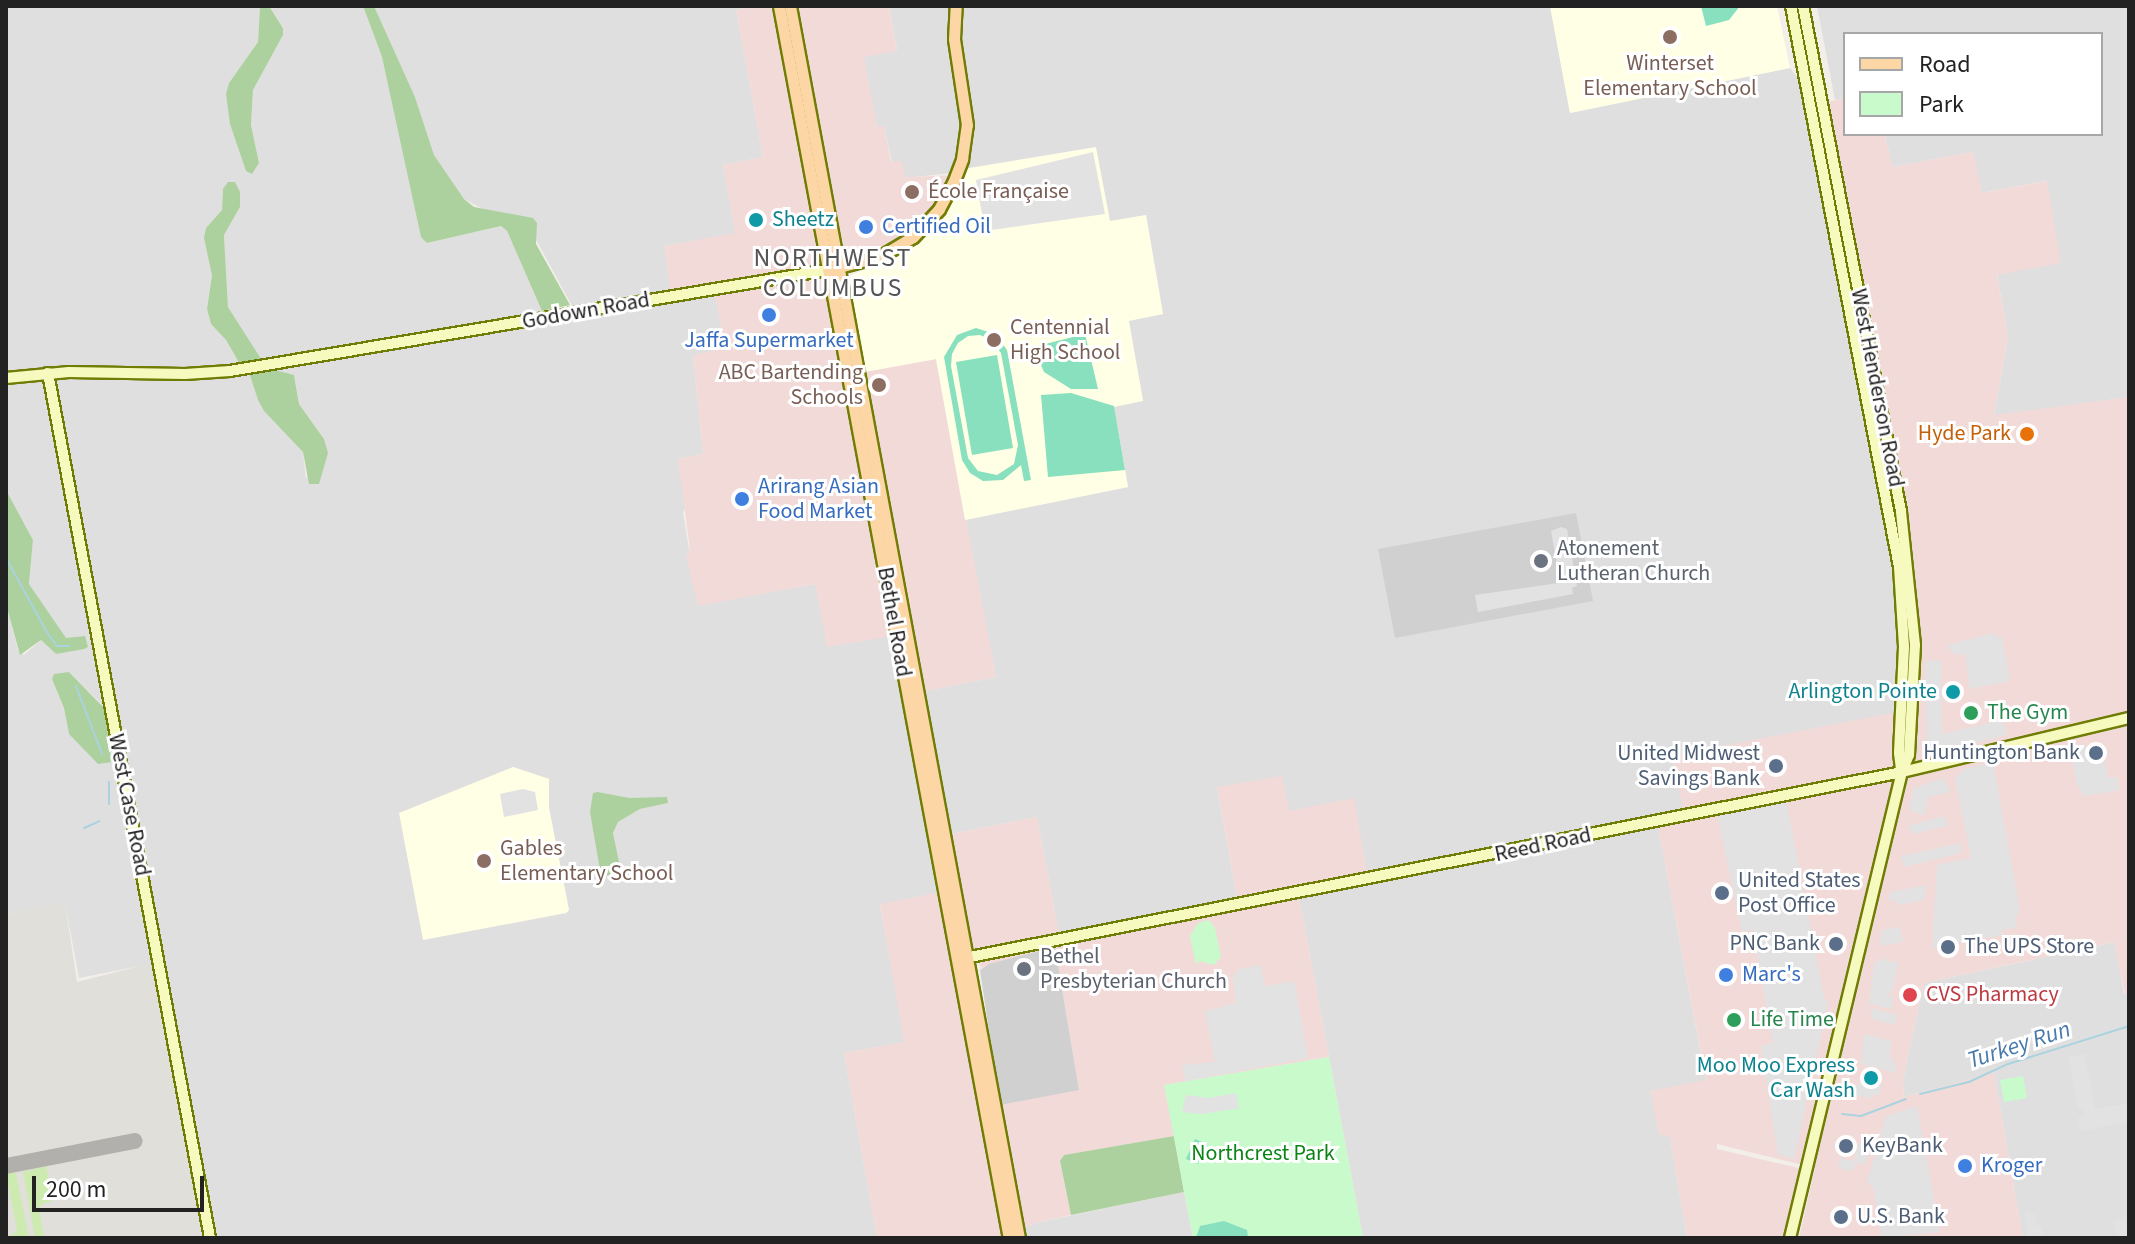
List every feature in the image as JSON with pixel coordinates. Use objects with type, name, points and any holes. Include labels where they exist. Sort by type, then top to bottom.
[{"type":"main road","name":"Bethel Road","points":[[779,6],[968,957],[1019,1238]]},
{"type":"main road","name":"Bethel Road","points":[[790,6],[833,269],[955,960],[1009,1238]]},
{"type":"main road","name":"Godown Road","points":[[6,378],[48,373],[230,371],[833,269],[881,256],[913,237],[939,209],[962,159],[967,125],[954,39],[956,6]]},
{"type":"main road","name":"West Henderson Road","points":[[1791,6],[1899,567],[1904,647],[1899,753],[1902,772]]},
{"type":"main road","name":"West Henderson Road","points":[[1790,1238],[1902,772],[1909,755],[1915,697],[1913,594],[1901,511],[1803,6]]},
{"type":"main road","name":"West Case Road","points":[[48,373],[210,1238]]},
{"type":"main road","points":[[1915,697],[1920,693],[1922,658]]},
{"type":"main road","name":"Reed Road","points":[[955,960],[1902,772],[2129,718]]},
{"type":"shaded area","points":[[6,6],[260,6],[258,42],[229,83],[259,163],[251,125],[253,90],[283,35],[283,27],[269,6],[363,6],[382,57],[427,243],[501,226],[507,231],[542,311],[540,319],[576,313],[534,236],[464,199],[434,155],[415,97],[374,6],[757,6],[736,10],[763,157],[723,165],[736,234],[664,246],[714,288],[725,349],[693,355],[703,454],[678,459],[686,507],[683,512],[698,605],[816,584],[892,636],[937,893],[880,905],[905,1042],[844,1053],[877,1238],[207,1238],[156,963],[79,978],[65,903],[6,914],[6,604],[18,650],[24,655],[41,640],[56,654],[88,647],[66,638],[57,630],[29,584],[33,540],[6,490]],"holes":[[[223,189],[240,207],[224,235],[228,307],[262,361],[241,366],[226,340],[211,324],[207,309],[212,275],[206,228],[222,210]],[[294,375],[299,404],[324,439],[306,479],[303,452],[296,441]],[[69,672],[101,704],[69,734],[64,708],[52,679]],[[513,767],[549,779],[549,808],[569,910],[566,913]],[[598,792],[630,798],[667,798],[667,803],[640,809],[618,822],[613,833],[621,871]]]},
{"type":"shaded area","points":[[757,6],[889,6],[897,51],[864,57],[877,126],[884,126],[891,162],[902,161],[905,177],[961,175],[946,210],[919,241],[880,264],[825,281],[892,636],[827,647],[815,584],[698,606],[686,557],[690,550],[678,459],[703,454],[693,355],[725,348],[714,289],[671,296],[664,246],[735,233],[723,165],[763,157],[736,10]]},
{"type":"shaded area","points":[[889,6],[1550,6],[1570,113],[1790,68],[1818,104],[1898,528],[1915,645],[1912,709],[1684,815],[1657,821],[1706,1081],[1650,1092],[1670,1137],[1687,1238],[1363,1238],[1298,892],[1289,811],[1217,788],[1238,904],[1060,939],[1037,817],[951,834],[920,692],[996,677],[965,520],[1128,487],[1114,406],[1143,400],[1128,320],[1163,314],[1146,215],[1110,222],[952,173],[905,178],[892,163],[884,126],[877,127],[863,57],[897,50]]},
{"type":"shaded area","name":"Winterset Elementary School","points":[[1550,6],[1777,6],[1790,68],[1570,113]]},
{"type":"shaded area","points":[[1817,6],[2129,6],[2129,397],[1994,416],[2008,337],[1997,274],[2046,181],[1981,193],[1973,152],[1892,167],[1885,136],[2103,136],[2103,32],[1843,32],[1843,98],[1835,100]]},
{"type":"shaded area","points":[[1843,98],[1843,136],[1885,136],[1892,167],[1973,152],[1982,193],[2047,181],[2061,263],[1997,275],[2008,337],[1994,415],[2129,397],[2129,993],[2125,994],[2114,942],[1924,983],[1903,1080],[1904,1097],[1994,1073],[2023,1238],[1799,1238],[1815,1168],[1717,1144],[1717,1149],[1807,1170],[1790,1238],[1687,1238],[1670,1137],[1659,1134],[1650,1091],[1706,1080],[1657,821],[1684,815],[1672,756],[1912,709],[1915,645],[1898,528],[1818,104]]},
{"type":"shaded area","name":"Centennial High School","points":[[1096,147],[1110,221],[1146,215],[1163,314],[1129,321],[1143,401],[1114,407],[1128,487],[965,520],[936,359],[859,373],[851,275],[880,264],[919,241],[946,210],[963,169]]},
{"type":"shaded area","points":[[1093,152],[1105,214],[985,231],[976,180]]},
{"type":"shaded area","points":[[936,359],[996,677],[920,692],[859,373]]},
{"type":"shaded area","points":[[1576,513],[1593,601],[1395,638],[1378,549]]},
{"type":"shaded area","points":[[1561,527],[1567,529],[1577,586],[1572,588],[1573,594],[1478,612],[1475,595],[1565,582],[1559,579],[1563,570],[1558,570],[1551,531]]},
{"type":"shaded area","points":[[1995,633],[1997,638],[2002,637],[2010,681],[1969,689],[1966,655],[1954,654],[1947,645]]},
{"type":"shaded area","points":[[1941,660],[1942,734],[2003,720],[2007,735],[1934,753],[1927,745],[1925,661]]},
{"type":"shaded area","points":[[2086,746],[2089,759],[2104,756],[2108,778],[2117,777],[2120,790],[2084,796],[2077,784],[2070,749]]},
{"type":"shaded area","points":[[1993,762],[2020,910],[2015,919],[2017,928],[2002,930],[2003,935],[1932,948],[1937,865],[1971,858],[1955,779],[1964,769]]},
{"type":"shaded area","name":"Gables Elementary School","points":[[513,767],[549,779],[549,808],[569,910],[423,940],[399,813]]},
{"type":"shaded area","points":[[1282,776],[1289,811],[1354,798],[1368,879],[1298,892],[1329,1057],[1165,1085],[1174,1136],[1064,1155],[1060,1162],[1071,1215],[1035,1223],[1021,1230],[1000,1105],[1079,1089],[1055,947],[981,968],[971,943],[951,834],[1037,817],[1060,939],[1238,904],[1217,787]]},
{"type":"shaded area","points":[[1944,778],[1950,792],[1928,797],[1924,815],[1909,809],[1914,788]]},
{"type":"shaded area","points":[[523,789],[535,792],[538,810],[504,817],[500,794]]},
{"type":"shaded area","points":[[1785,795],[1824,998],[1828,1003],[1794,1159],[1778,1155],[1761,1046],[1773,1043],[1753,930],[1742,932],[1716,809]]},
{"type":"shaded area","points":[[1944,816],[1948,826],[1912,834],[1908,826]]},
{"type":"shaded area","points":[[1961,843],[1961,853],[1904,867],[1901,856]]},
{"type":"shaded area","points":[[1926,885],[1924,900],[1898,905],[1895,900],[1888,901],[1891,892]]},
{"type":"shaded area","points":[[937,893],[1005,1238],[877,1238],[844,1053],[904,1042],[880,904]]},
{"type":"shaded area","points":[[65,902],[77,982],[156,962],[207,1238],[6,1238],[6,914]]},
{"type":"shaded area","points":[[1900,927],[1903,942],[1880,946],[1881,930]]},
{"type":"shaded area","points":[[2115,942],[2124,994],[2129,993],[2129,1238],[2023,1238],[1994,1073],[1904,1097],[1903,1080],[1924,983]]},
{"type":"shaded area","points":[[1055,947],[1079,1090],[1000,1105],[980,970],[989,964]]},
{"type":"shaded area","points":[[1884,958],[1889,962],[1899,961],[1892,992],[1886,994],[1894,997],[1891,1009],[1869,1004],[1874,963]]},
{"type":"shaded area","points":[[1260,965],[1265,986],[1294,981],[1297,995],[1291,998],[1297,997],[1308,1058],[1186,1081],[1182,1065],[1215,1062],[1205,1011],[1236,1003],[1233,976],[1239,969]]},
{"type":"shaded area","points":[[1871,1008],[1898,1015],[1895,1025],[1872,1019]]},
{"type":"shaded area","points":[[1864,1034],[1892,1041],[1889,1056],[1896,1064],[1896,1073],[1861,1064]]},
{"type":"shaded area","points":[[2085,1054],[2095,1109],[2129,1103],[2129,1122],[2080,1131],[2078,1118],[2085,1116],[2083,1110],[2078,1110],[2068,1057]]},
{"type":"shaded area","points":[[1859,1081],[1881,1086],[1879,1095],[1872,1095],[1871,1099],[1843,1092],[1845,1084],[1857,1086]]},
{"type":"shaded area","points":[[1236,1093],[1239,1108],[1202,1114],[1182,1112],[1186,1095],[1208,1098]]},
{"type":"shaded area","points":[[1917,1106],[1940,1232],[1882,1238],[1873,1187],[1867,1182],[1886,1116]]},
{"type":"shaded area","points":[[1858,1143],[1870,1146],[1865,1165],[1856,1162],[1853,1171],[1838,1168],[1840,1158],[1854,1161]]},
{"type":"shaded area","points":[[1184,1192],[1193,1238],[1023,1238],[1021,1230],[1035,1223]]},
{"type":"shaded area","points":[[2025,1212],[2036,1215],[2035,1226],[2041,1225],[2044,1238],[2027,1238]]},
{"type":"shaded area","points":[[2129,1215],[2129,1238],[2117,1238],[2113,1221]]},
{"type":"green space","points":[[260,6],[269,6],[283,28],[283,35],[253,90],[251,125],[259,163],[252,174],[246,171],[230,124],[226,94],[229,83],[258,42]]},
{"type":"green space","points":[[363,6],[374,6],[415,97],[434,155],[464,199],[474,207],[533,218],[537,223],[536,244],[570,305],[542,311],[507,231],[501,226],[427,243],[421,237],[382,57]]},
{"type":"green space","points":[[1701,6],[1740,6],[1729,20],[1706,26]]},
{"type":"green space","points":[[228,182],[235,182],[240,192],[240,207],[224,235],[228,307],[263,362],[241,366],[226,340],[211,324],[207,309],[212,275],[204,238],[206,228],[222,210],[223,189]]},
{"type":"green space","points":[[976,328],[995,334],[1007,350],[1031,480],[1024,481],[1021,465],[1003,480],[983,481],[970,473],[962,460],[944,357],[957,335]],"holes":[[[980,335],[991,340],[1001,353],[1018,445],[1014,464],[997,475],[978,471],[968,458],[951,366],[952,354],[958,343],[968,336]]]},
{"type":"green space","points":[[1085,334],[1098,389],[1071,389],[1044,372],[1033,347]]},
{"type":"green space","points":[[997,355],[1013,448],[972,455],[956,362]]},
{"type":"green space","points":[[267,368],[294,375],[299,404],[324,439],[328,453],[319,484],[309,484],[303,452],[264,411],[258,400],[249,372]]},
{"type":"green space","points":[[1071,393],[1114,406],[1125,470],[1048,477],[1041,395]]},
{"type":"green space","points":[[6,490],[33,540],[29,584],[66,638],[85,636],[88,647],[56,654],[41,640],[20,655],[6,604]]},
{"type":"green space","points":[[69,672],[104,708],[112,762],[98,764],[69,734],[64,708],[52,679],[54,674]]},
{"type":"green space","points":[[593,793],[630,798],[667,797],[668,803],[640,809],[618,822],[613,833],[621,871],[605,876],[601,876],[590,812]]},
{"type":"green space","points":[[1209,920],[1215,928],[1221,957],[1214,965],[1199,961],[1196,965],[1190,936],[1198,923]]},
{"type":"green space","name":"Northcrest Park","points":[[1329,1057],[1363,1238],[1193,1238],[1164,1085]]},
{"type":"green space","points":[[2023,1076],[2027,1098],[2004,1102],[2000,1080]]},
{"type":"green space","points":[[1174,1136],[1184,1192],[1071,1215],[1060,1161],[1064,1155]]},
{"type":"green space","points":[[1195,1139],[1207,1144],[1198,1164],[1186,1159]]},
{"type":"green space","points":[[46,1166],[53,1200],[39,1206],[44,1238],[35,1238],[23,1172]]},
{"type":"green space","points":[[6,1173],[16,1173],[29,1238],[9,1238],[17,1230]]},
{"type":"green space","points":[[1224,1221],[1247,1230],[1248,1238],[1196,1238],[1200,1226]]},
{"type":"waterway","points":[[6,558],[48,634],[57,646],[69,646]]},
{"type":"waterway","points":[[76,686],[102,754]]},
{"type":"waterway","points":[[109,782],[109,804]]},
{"type":"waterway","points":[[84,828],[100,821]]},
{"type":"waterway","name":"Turkey Run","points":[[1920,1094],[1969,1082],[2008,1064],[2129,1026]]},
{"type":"waterway","name":"Turkey Run","points":[[1842,1114],[1861,1116],[1906,1099]]},
{"type":"taxiway","points":[[6,1166],[135,1141]]},
{"type":"place","name":"Winterset Elementary School","points":[[1670,37]]},
{"type":"place","name":"École Française","points":[[912,192]]},
{"type":"place","name":"Sheetz","points":[[756,220]]},
{"type":"place","name":"Certified Oil","points":[[866,227]]},
{"type":"place","name":"Jaffa Supermarket","points":[[769,315]]},
{"type":"place","name":"Centennial High School","points":[[994,340]]},
{"type":"place","name":"ABC Bartending Schools","points":[[879,385]]},
{"type":"place","name":"Hyde Park","points":[[2027,434]]},
{"type":"place","name":"Arirang Asian Food Market","points":[[742,499]]},
{"type":"place","name":"Atonement Lutheran Church","points":[[1541,561]]},
{"type":"place","name":"Arlington Pointe","points":[[1953,692]]},
{"type":"place","name":"The Gym","points":[[1971,713]]},
{"type":"place","name":"Huntington Bank","points":[[2096,753]]},
{"type":"place","name":"United Midwest Savings Bank","points":[[1776,766]]},
{"type":"place","name":"Gables Elementary School","points":[[484,861]]},
{"type":"place","name":"United States Post Office","points":[[1722,893]]},
{"type":"place","name":"PNC Bank","points":[[1836,944]]},
{"type":"place","name":"The UPS Store","points":[[1948,947]]},
{"type":"place","name":"Bethel Presbyterian Church","points":[[1024,969]]},
{"type":"place","name":"Marc's","points":[[1726,975]]},
{"type":"place","name":"CVS Pharmacy","points":[[1910,995]]},
{"type":"place","name":"Life Time","points":[[1734,1020]]},
{"type":"place","name":"Moo Moo Express Car Wash","points":[[1871,1078]]},
{"type":"place","name":"KeyBank","points":[[1846,1146]]},
{"type":"place","name":"Kroger","points":[[1965,1166]]},
{"type":"place","name":"U.S. Bank","points":[[1841,1217]]},
{"type":"district","name":"NORTHWEST COLUMBUS","points":[[833,273]]}]
